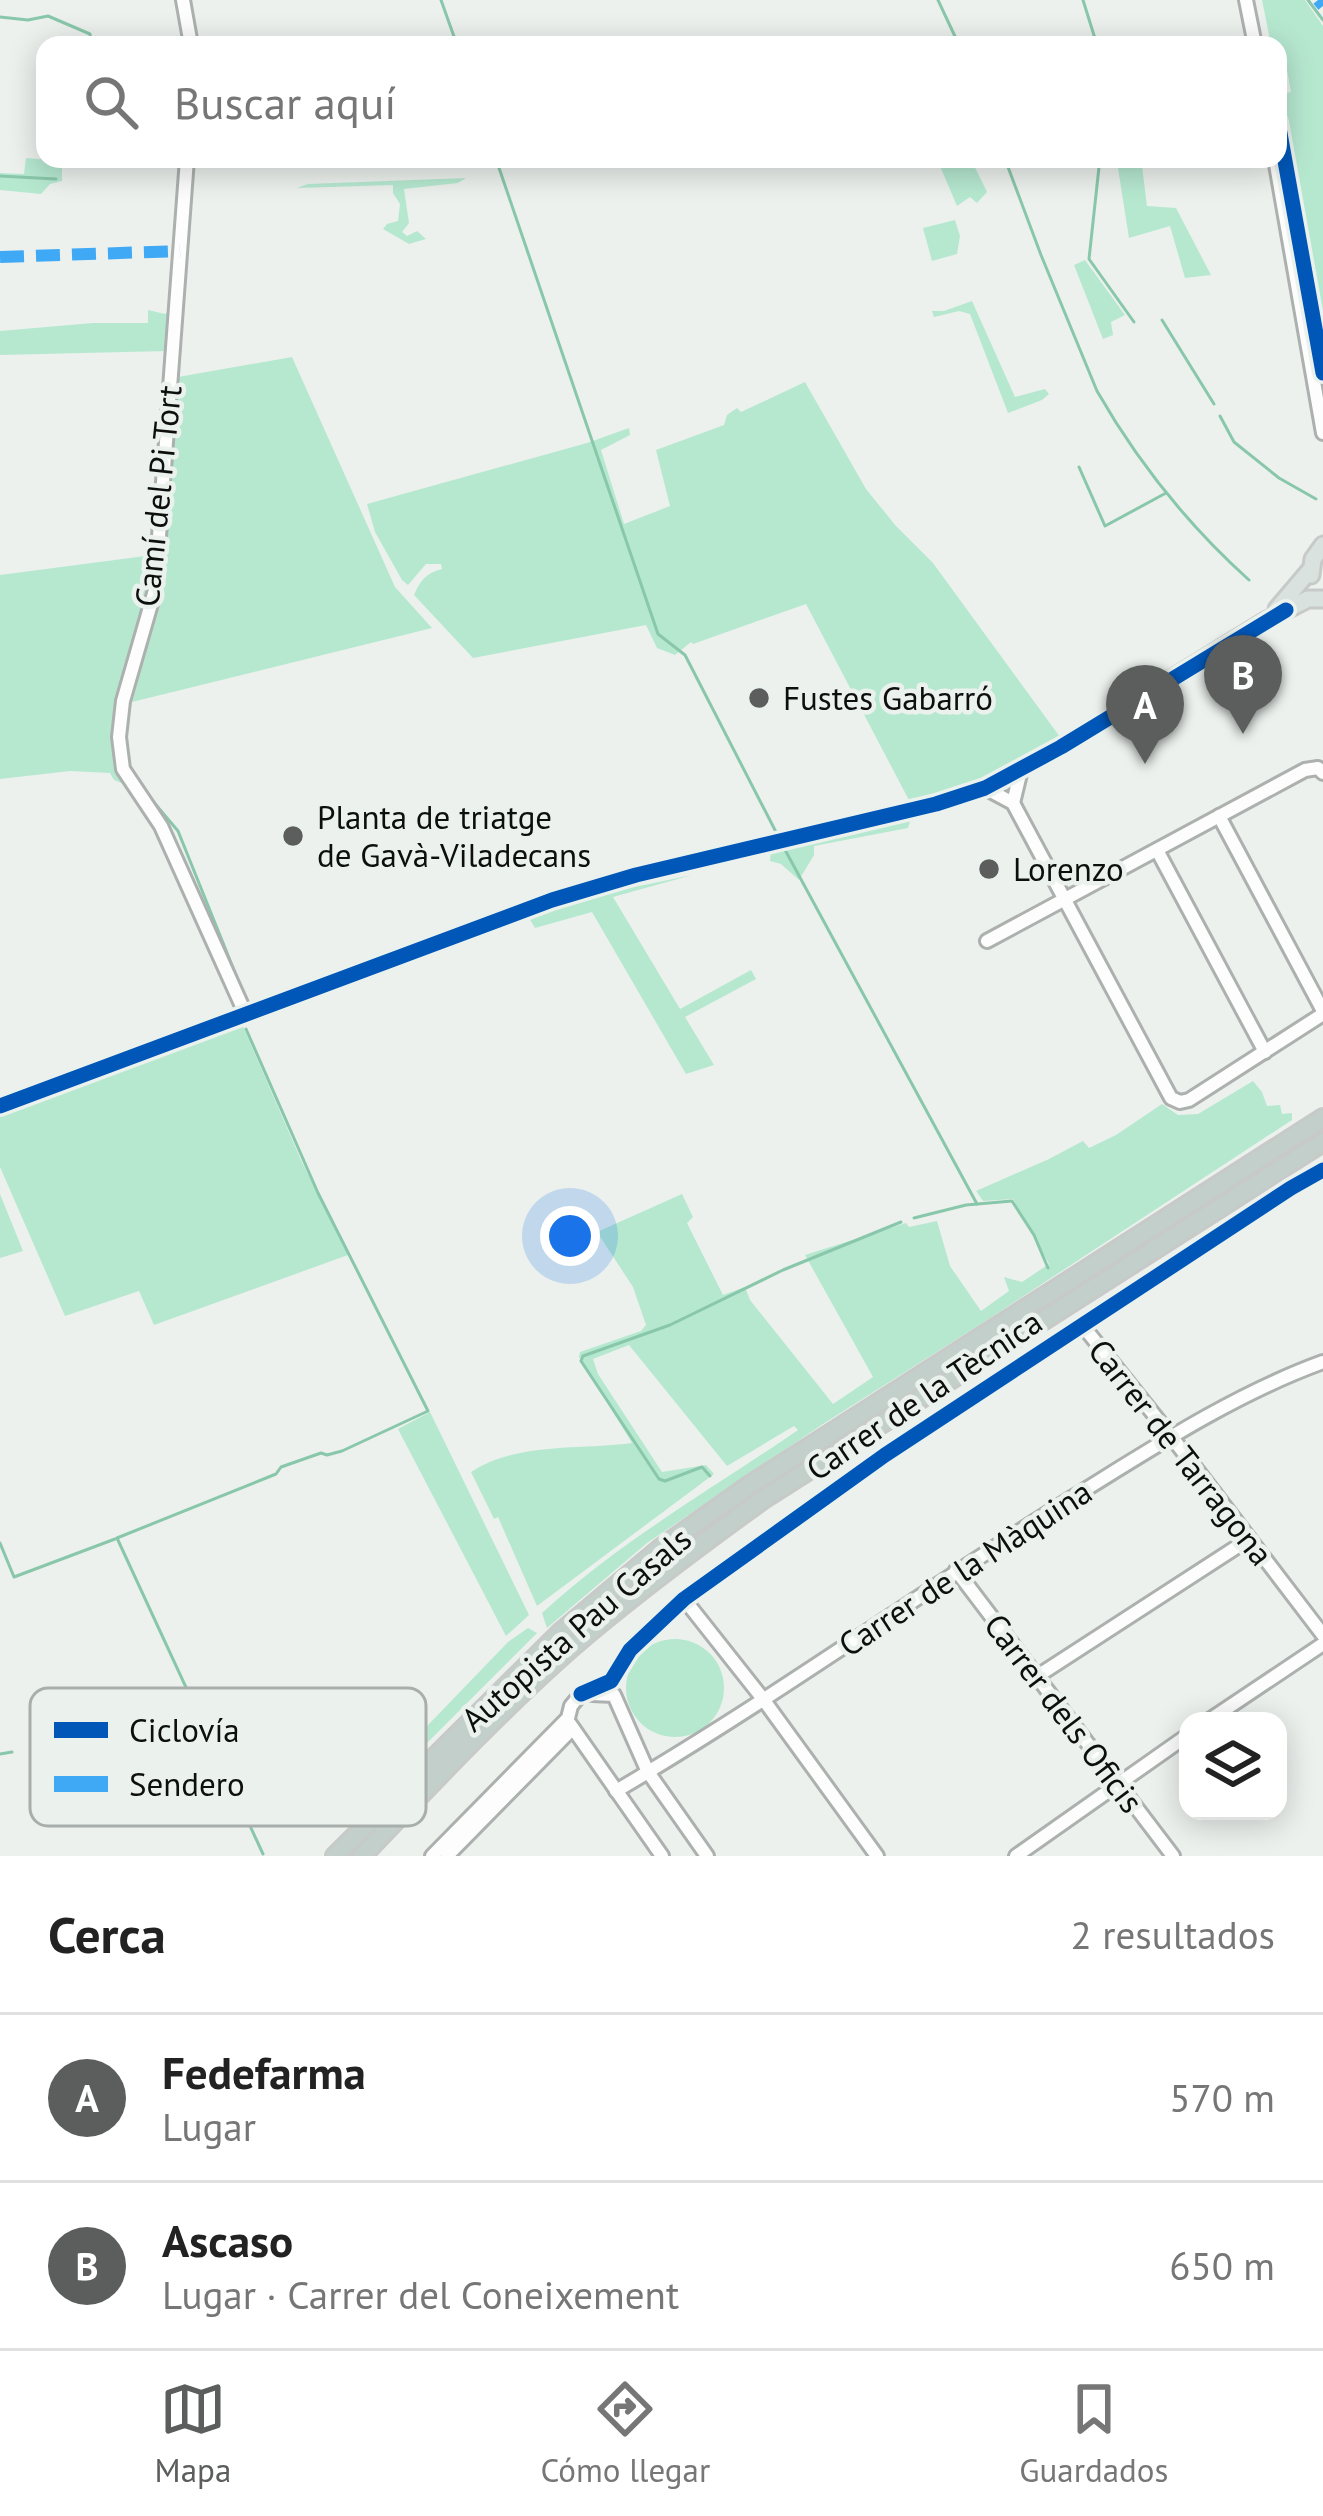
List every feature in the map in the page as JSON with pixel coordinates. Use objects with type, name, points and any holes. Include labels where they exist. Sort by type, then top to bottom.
[{"type":"highway","name":"Autopista Pau Casals","points":[[426,1765],[532,1659],[661,1548],[750,1485],[1323,1118]]},
{"type":"highway","name":"Autopista Pau Casals","points":[[426,1790],[572,1647],[762,1500],[1323,1142]]},
{"type":"highway","name":"Autopista Pau Casals","points":[[335,1856],[365,1826]]},
{"type":"highway","name":"Autopista Pau Casals","points":[[362,1856],[391,1826]]},
{"type":"main road","points":[[1323,545],[1311,569],[1323,599]]},
{"type":"main road","points":[[1267,620],[1311,569]]},
{"type":"main road","points":[[0,1106],[598,886],[985,788],[1267,620],[1308,599],[1323,599]]},
{"type":"street","points":[[183,0],[189,36]]},
{"type":"street","points":[[1246,0],[1253,36]]},
{"type":"street","name":"Camí del Pi Tort","points":[[187,168],[155,590],[123,701],[119,737],[123,770],[161,826],[246,1016]]},
{"type":"street","points":[[1277,168],[1323,433]]},
{"type":"street","points":[[1013,803],[1021,770]]},
{"type":"street","points":[[987,941],[1305,770],[1320,771]]},
{"type":"street","points":[[985,788],[1013,803],[1168,1094],[1180,1102],[1323,1013],[1219,817]]},
{"type":"street","points":[[1157,850],[1265,1052]]},
{"type":"street","name":"Carrer de la Tècnica","points":[[581,1694],[611,1681],[631,1650],[684,1599],[885,1455],[1323,1170]]},
{"type":"street","name":"Carrer de Tarragona","points":[[1083,1326],[1323,1640]]},
{"type":"street","name":"Carrer de la Màquina","points":[[616,1791],[1171,1436],[1323,1362]]},
{"type":"street","points":[[1036,1677],[1249,1539]]},
{"type":"street","name":"Carrer dels Oficis","points":[[956,1570],[1173,1856]]},
{"type":"street","points":[[684,1599],[877,1856]]},
{"type":"street","points":[[1221,1712],[1323,1640]]},
{"type":"street","points":[[447,1856],[570,1723],[572,1706],[581,1694],[614,1695],[648,1772],[707,1856]]},
{"type":"street","points":[[570,1723],[662,1856]]},
{"type":"street","points":[[432,1856],[570,1723]]},
{"type":"street","points":[[1016,1856],[1179,1741]]},
{"type":"green space","points":[[1262,0],[1305,0],[1323,26],[1323,349],[1287,150],[1287,93],[1291,92],[1287,36],[1269,36]]},
{"type":"green space","points":[[26,158],[36,159],[36,168],[62,168],[62,181],[50,184],[41,194],[0,190],[0,173],[24,174]]},
{"type":"green space","points":[[941,168],[975,168],[987,192],[977,203],[970,197],[957,206]]},
{"type":"green space","points":[[1118,168],[1142,168],[1147,206],[1176,208],[1211,275],[1185,278],[1170,226],[1129,238]]},
{"type":"green space","points":[[466,178],[404,189],[409,223],[402,232],[407,236],[417,231],[426,239],[409,244],[383,229],[398,221],[400,204],[393,185],[297,188],[308,184]]},
{"type":"green space","points":[[955,220],[960,236],[957,254],[932,261],[923,228]]},
{"type":"green space","points":[[1085,260],[1125,315],[1111,322],[1113,335],[1103,339],[1074,265]]},
{"type":"green space","points":[[173,298],[167,351],[0,355],[0,331],[148,323],[148,310],[165,314]]},
{"type":"green space","points":[[972,301],[1015,397],[1045,389],[1049,394],[1042,400],[1008,413],[970,314],[959,311],[934,317],[932,311]]},
{"type":"green space","points":[[292,357],[395,587],[432,628],[132,702],[157,611],[178,377]]},
{"type":"green space","points":[[805,382],[866,489],[933,563],[1060,737],[975,783],[911,804],[806,604],[691,642],[675,655],[657,648],[646,625],[473,658],[414,595],[424,578],[442,569],[441,564],[426,564],[408,585],[375,532],[367,504],[629,428],[630,435],[601,450],[624,524],[670,506],[656,450],[724,425],[727,415],[737,408],[741,412]]},
{"type":"green space","points":[[153,555],[120,696],[118,753],[124,784],[110,773],[70,771],[0,779],[0,575]]},
{"type":"green space","points":[[911,818],[908,828],[814,846],[814,855],[799,880],[770,861],[771,850]]},
{"type":"green space","points":[[692,875],[613,897],[680,1009],[751,970],[756,979],[685,1017],[714,1065],[686,1074],[592,912],[535,928],[529,918],[606,893]]},
{"type":"green space","points":[[242,1024],[348,1255],[154,1325],[139,1291],[65,1316],[0,1167],[0,1114]]},
{"type":"green space","points":[[1253,1081],[1267,1106],[1280,1105],[1282,1114],[1292,1113],[1292,1120],[647,1543],[547,1628],[542,1613],[602,1563],[798,1430],[794,1426],[727,1466],[629,1345],[593,1359],[662,1472],[706,1465],[714,1474],[537,1606],[498,1517],[494,1519],[471,1472],[528,1451],[632,1443],[579,1357],[580,1352],[641,1331],[646,1325],[633,1287],[597,1232],[682,1194],[693,1217],[687,1223],[723,1295],[745,1287],[750,1300],[833,1404],[873,1377],[805,1255],[906,1223],[909,1227],[937,1221],[950,1266],[981,1311],[1009,1291],[1004,1277],[1022,1282],[1049,1264],[1013,1199],[983,1201],[976,1191],[1083,1141],[1089,1148],[1162,1104],[1178,1115],[1198,1114]]},
{"type":"green space","points":[[0,1194],[23,1251],[0,1258]]},
{"type":"green space","points":[[430,1412],[529,1615],[506,1636],[398,1429]]},
{"type":"green space","points":[[528,1628],[537,1633],[426,1744],[426,1727],[508,1642]]},
{"type":"green space","points":[[675,1639],[694,1642],[710,1653],[721,1669],[721,1707],[710,1723],[694,1734],[675,1737],[656,1734],[640,1723],[629,1707],[626,1688],[629,1669],[640,1653],[656,1642]]},
{"type":"waterway","points":[[441,0],[454,36]]},
{"type":"waterway","points":[[938,0],[955,36]]},
{"type":"waterway","points":[[1083,0],[1094,36]]},
{"type":"waterway","points":[[1308,0],[1323,20]]},
{"type":"waterway","points":[[0,17],[48,16],[90,36]]},
{"type":"waterway","points":[[499,168],[658,634],[685,655],[776,832]]},
{"type":"waterway","points":[[1008,168],[1097,391],[1166,492],[1249,580]]},
{"type":"waterway","points":[[1099,168],[1089,259],[1134,322]]},
{"type":"waterway","points":[[0,176],[56,179]]},
{"type":"waterway","points":[[1162,320],[1214,404]]},
{"type":"waterway","points":[[1220,416],[1234,442],[1279,478],[1316,499]]},
{"type":"waterway","points":[[1079,467],[1105,526],[1166,493]]},
{"type":"waterway","points":[[125,728],[127,755]]},
{"type":"waterway","points":[[151,799],[178,831],[246,1000]]},
{"type":"waterway","points":[[784,848],[977,1204]]},
{"type":"waterway","points":[[186,1688],[117,1538],[276,1474],[281,1467],[342,1451],[428,1411],[318,1193],[246,1029]]},
{"type":"waterway","points":[[914,1218],[966,1205],[1012,1201],[1048,1268]]},
{"type":"waterway","points":[[710,1476],[702,1467],[659,1479],[581,1361],[583,1356],[670,1325],[783,1270],[901,1222]]},
{"type":"waterway","points":[[0,1543],[14,1577],[115,1539]]},
{"type":"waterway","points":[[0,1754],[12,1752]]},
{"type":"waterway","points":[[250,1826],[263,1854]]},
{"type":"marked path","points":[[1318,0],[1323,6]]},
{"type":"marked path","points":[[0,257],[180,251]]},
{"type":"cycle path","points":[[1286,168],[1323,373]]},
{"type":"cycle path","points":[[0,1106],[552,900],[985,788],[1286,610]]},
{"type":"cycle path","points":[[581,1694],[611,1681],[630,1650],[684,1599],[885,1455],[1323,1170]]},
{"type":"place","name":"Fustes Gabarró","points":[[759,698]]},
{"type":"place","name":"Ascaso","points":[[1243,734]]},
{"type":"place","name":"Fedefarma","points":[[1145,764]]},
{"type":"place","name":"Planta de triatge de Gavà-Viladecans","points":[[293,836]]},
{"type":"place","name":"Lorenzo","points":[[989,869]]}]
